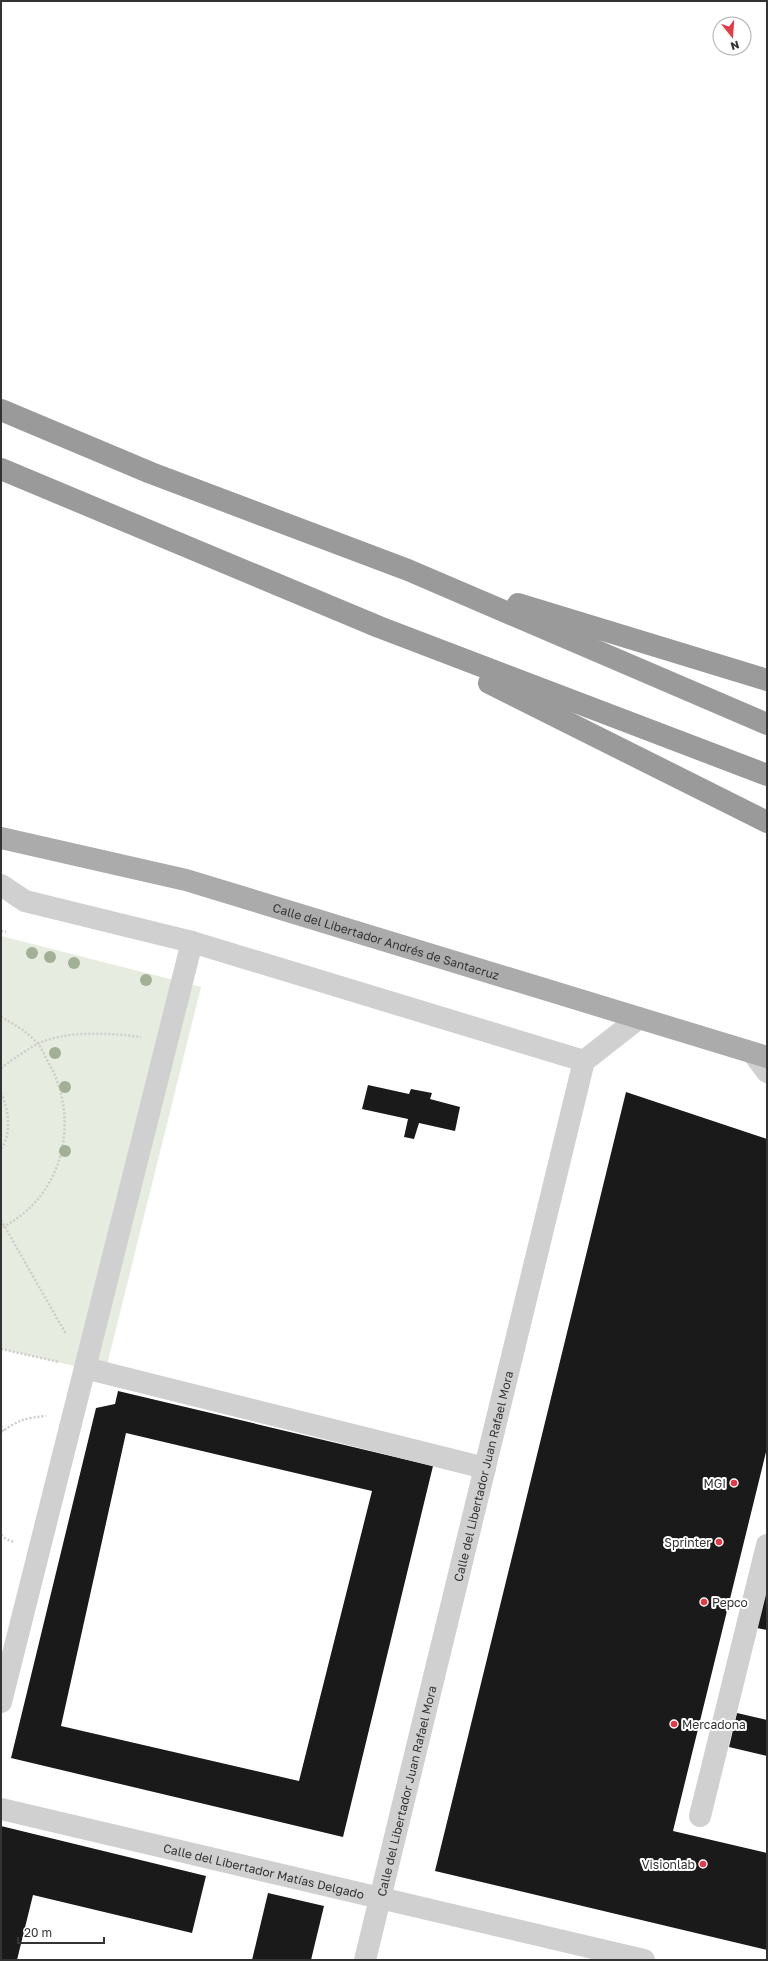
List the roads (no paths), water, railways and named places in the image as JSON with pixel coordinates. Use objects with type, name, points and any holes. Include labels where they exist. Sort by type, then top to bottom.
[{"type":"highway","points":[[1,410],[151,473],[408,570],[767,724]]},
{"type":"highway","points":[[1,469],[379,627],[767,775]]},
{"type":"highway","points":[[408,570],[767,680]]},
{"type":"highway","points":[[379,627],[767,822]]},
{"type":"main road","name":"Calle del Libertador Andrés de Santacruz","points":[[1,838],[186,880],[760,1055]]},
{"type":"street","points":[[1,885],[25,901],[192,942],[584,1061],[640,1018]]},
{"type":"street","points":[[1,1702],[192,942]]},
{"type":"street","points":[[760,1055],[767,1072]]},
{"type":"street","name":"Calle del Libertador Juan Rafael Mora","points":[[365,1960],[584,1061]]},
{"type":"street","points":[[85,1368],[485,1468]]},
{"type":"street","points":[[700,1816],[767,1545]]},
{"type":"street","name":"Calle del Libertador Matías Delgado","points":[[1,1809],[644,1960]]},
{"type":"place","name":"MGI","points":[[734,1483]]},
{"type":"place","name":"Sprinter","points":[[719,1542]]},
{"type":"place","name":"Pepco","points":[[704,1602]]},
{"type":"place","name":"Mercadona","points":[[674,1724]]},
{"type":"place","name":"Visionlab","points":[[703,1864]]}]
